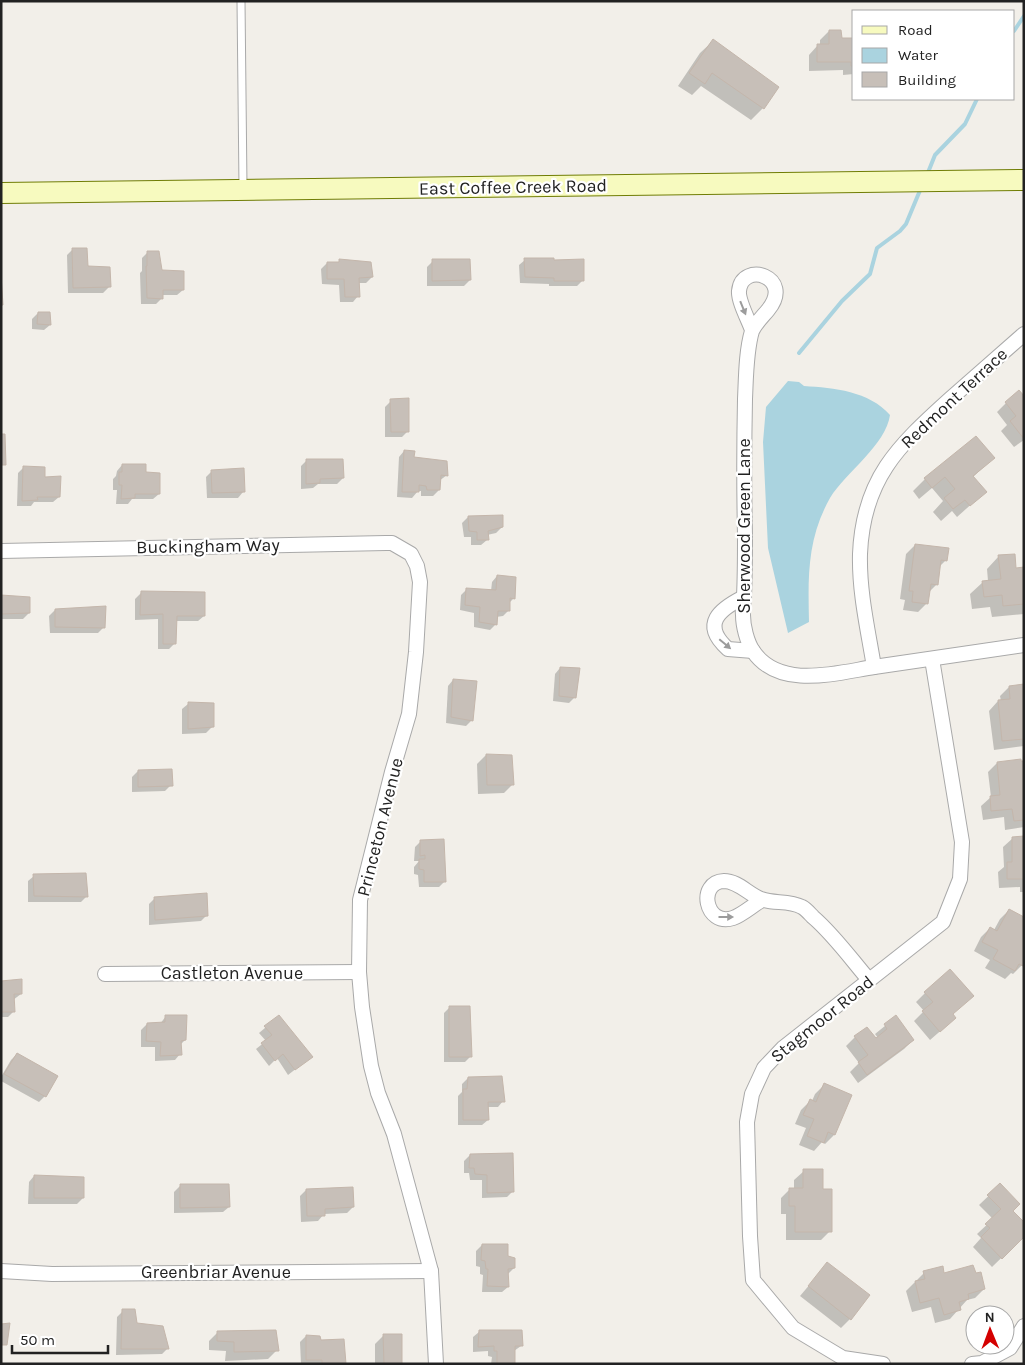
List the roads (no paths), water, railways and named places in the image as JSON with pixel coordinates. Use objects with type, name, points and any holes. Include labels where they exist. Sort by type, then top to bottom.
[{"type":"street","name":"East Coffee Creek Road","points":[[1,193],[1024,180]]},
{"type":"street","name":"Sherwood Green Lane","points":[[752,330],[746,372],[744,445],[744,627],[753,651],[772,668],[794,675],[817,676],[874,667]]},
{"type":"street","name":"Redmont Terrace","points":[[874,667],[861,577],[860,555],[862,532],[875,486],[886,466],[914,432],[1024,334]]},
{"type":"street","name":"Buckingham Way","points":[[1,551],[386,542],[392,543],[411,554]]},
{"type":"street","name":"Princeton Avenue","points":[[411,554],[417,566],[420,582],[413,685],[409,714],[392,772],[360,900],[359,972],[371,1066],[378,1093],[394,1134],[431,1271],[436,1364]]},
{"type":"street","points":[[744,597],[725,607],[720,612],[716,619],[716,636],[728,649],[753,651]]},
{"type":"street","points":[[874,667],[1024,645]]},
{"type":"street","name":"Stagmoor Road","points":[[883,1364],[843,1358],[793,1328],[753,1280],[747,1122],[752,1094],[764,1068],[783,1048],[943,922],[960,879],[962,842],[932,659]]},
{"type":"street","points":[[762,900],[784,901],[802,907],[824,926],[869,980]]},
{"type":"street","name":"Castleton Avenue","points":[[105,974],[359,972]]},
{"type":"street","name":"Greenbriar Avenue","points":[[1,1271],[52,1274],[431,1271]]},
{"type":"street","points":[[972,1364],[982,1362],[1010,1348],[1024,1326]]},
{"type":"lane","points":[[241,1],[243,190]]},
{"type":"water","points":[[788,381],[799,382],[804,386],[850,392],[872,401],[890,415],[881,437],[837,488],[822,513],[810,558],[809,622],[788,633],[768,548],[763,442],[766,407]]},
{"type":"waterway","points":[[1015,30],[1024,16]]},
{"type":"waterway","points":[[927,175],[935,155],[965,124],[977,100]]},
{"type":"waterway","points":[[799,353],[842,301],[870,274],[877,248],[900,231],[906,224],[921,188]]}]
